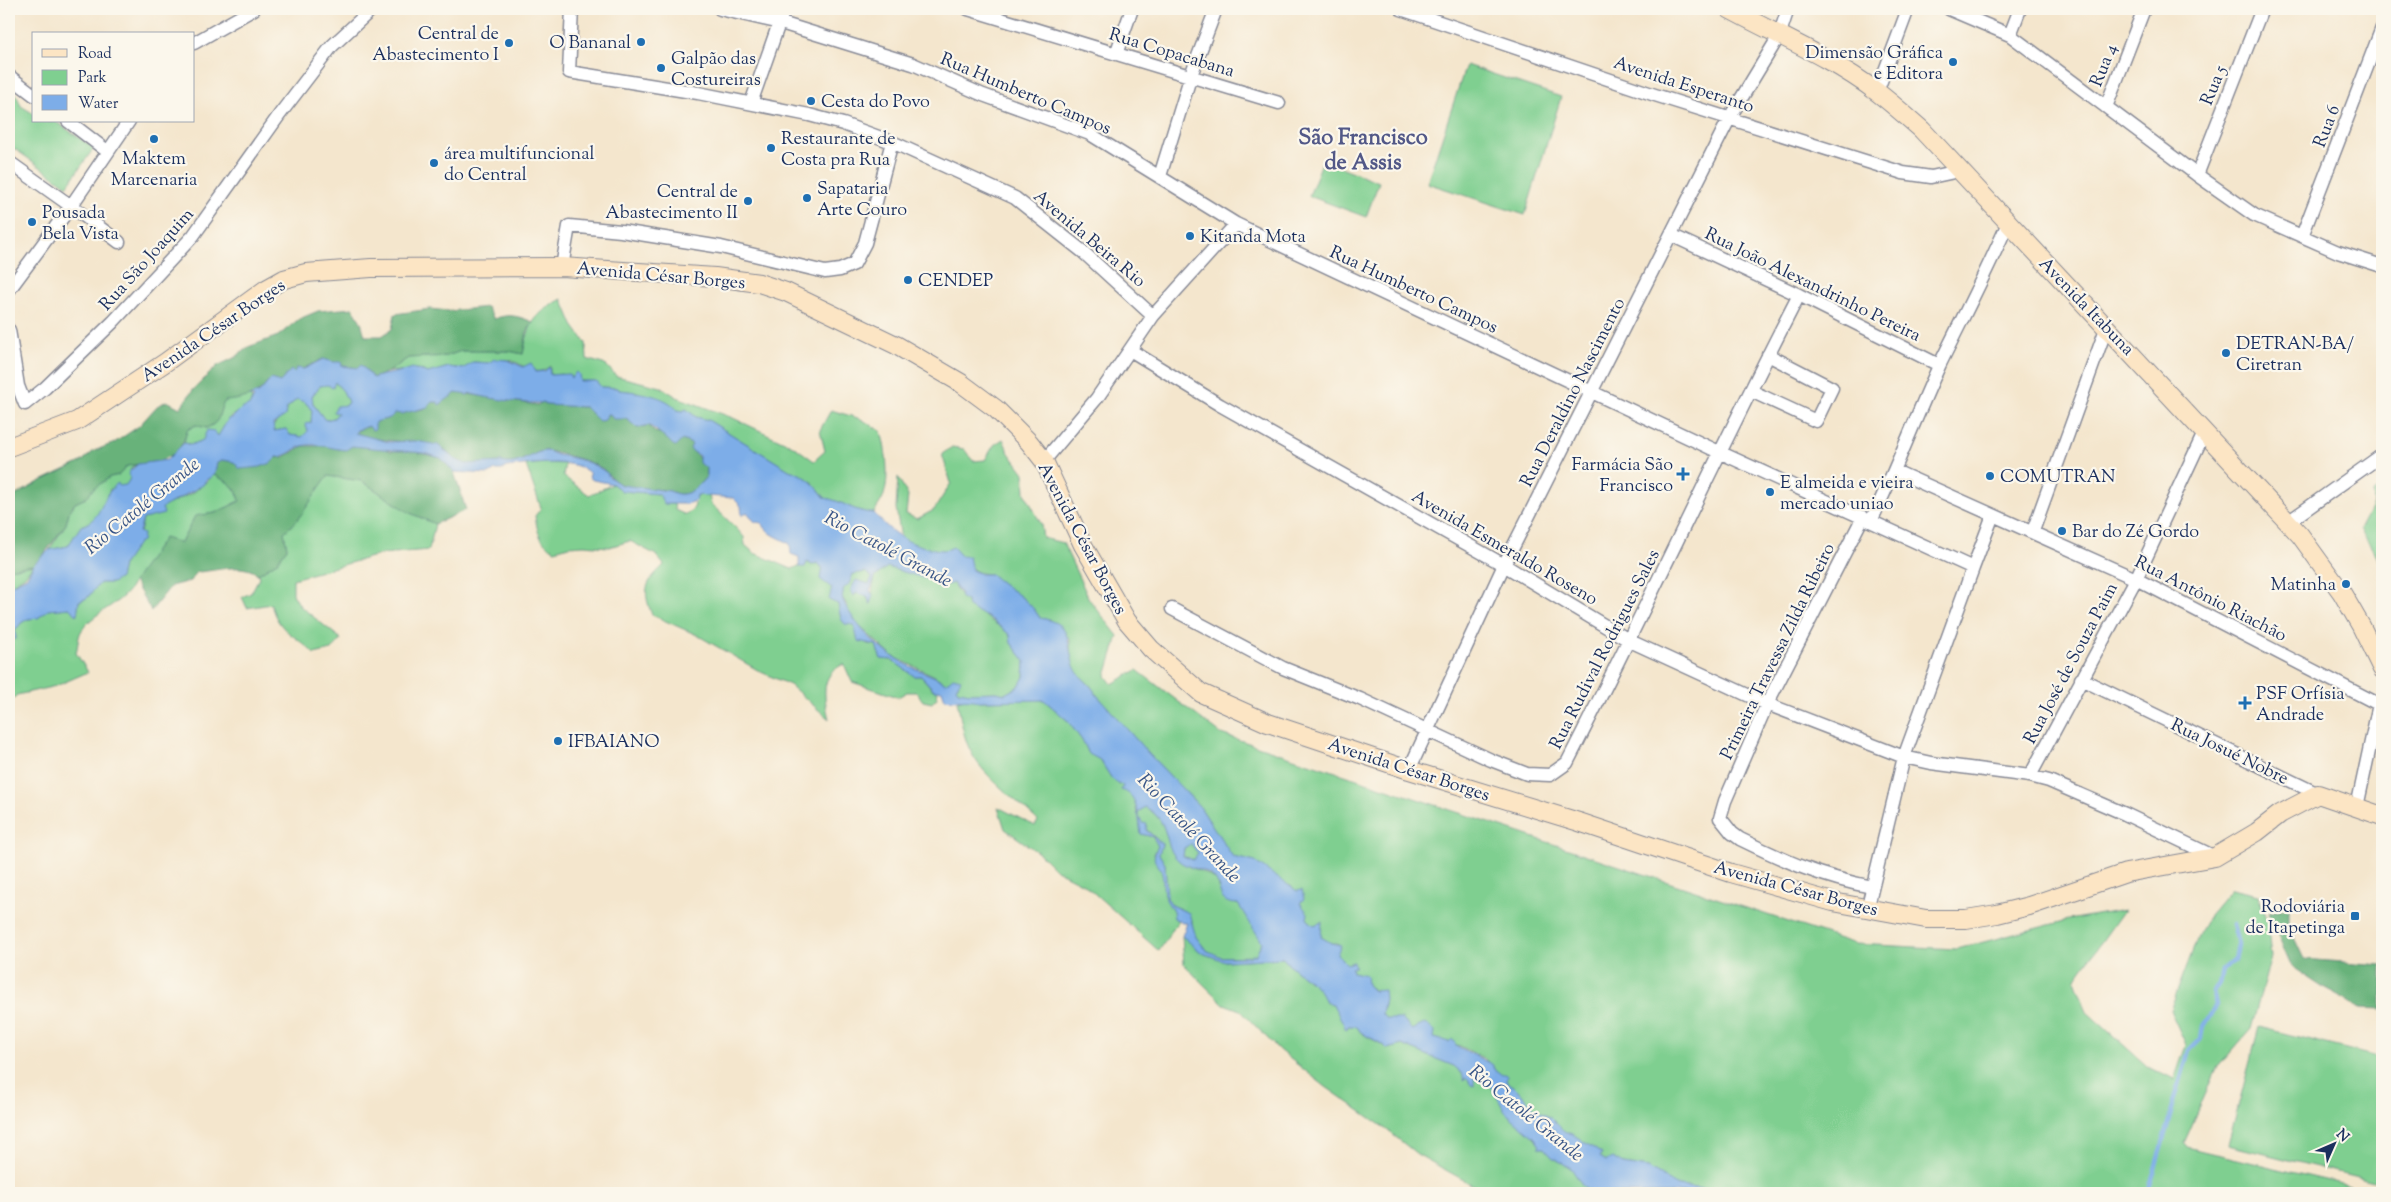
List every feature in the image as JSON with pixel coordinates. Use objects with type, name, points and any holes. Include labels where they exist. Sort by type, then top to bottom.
[{"type":"street","points":[[195,42],[254,9]]},
{"type":"street","name":"Rua São Joaquim","points":[[9,330],[18,386],[25,404],[45,388],[114,322],[193,236],[280,114],[332,46],[372,9]]},
{"type":"street","name":"Avenida Beira Rio","points":[[572,9],[570,72],[750,103],[843,124],[892,142],[1015,198],[1082,251],[1153,316]]},
{"type":"street","name":"Rua Humberto Campos","points":[[720,9],[781,23],[912,64],[983,95],[1090,134],[1236,224],[1719,452],[1973,568]]},
{"type":"street","points":[[750,103],[781,23],[784,9]]},
{"type":"street","name":"Rua Copacabana","points":[[968,9],[1279,103]]},
{"type":"street","points":[[1116,54],[1132,9]]},
{"type":"street","points":[[1160,176],[1191,76],[1216,9]]},
{"type":"street","name":"Avenida Esperanto","points":[[1401,9],[1655,95],[1730,117],[1828,151],[1903,173],[1930,177],[1959,171]]},
{"type":"street","name":"Avenida Itabuna","points":[[1729,9],[1779,36],[1797,43],[1877,92],[1922,130],[2008,223],[2108,326],[2300,535],[2342,593],[2362,626],[2382,670]]},
{"type":"street","name":"Rua Deraldino Nascimento","points":[[1409,770],[1504,565],[1730,117],[1779,36],[1788,9]]},
{"type":"street","points":[[1877,92],[1908,9]]},
{"type":"street","points":[[1949,9],[2010,35],[2197,175],[2254,215],[2338,252],[2382,266]]},
{"type":"street","points":[[2010,35],[2020,9]]},
{"type":"street","name":"Rua 4","points":[[2106,107],[2144,9]]},
{"type":"street","name":"Rua 5","points":[[2197,175],[2262,9]]},
{"type":"street","name":"Rua 6","points":[[2302,236],[2382,28]]},
{"type":"street","points":[[9,76],[32,93]]},
{"type":"street","points":[[69,122],[107,151]]},
{"type":"street","points":[[9,290],[71,206],[128,122]]},
{"type":"street","points":[[562,267],[569,226],[621,231],[721,247],[825,272],[840,270],[854,264],[865,243],[872,225],[892,142]]},
{"type":"street","points":[[9,162],[119,242]]},
{"type":"street","points":[[1895,471],[1940,365],[2008,223]]},
{"type":"street","points":[[1044,461],[1098,398],[1153,316],[1236,224]]},
{"type":"street","name":"Rua João Alexandrinho Pereira","points":[[1671,234],[1940,365]]},
{"type":"street","name":"Avenida César Borges","points":[[9,447],[77,421],[284,279],[328,270],[562,267],[715,277],[759,283],[786,292],[896,345],[961,383],[996,409],[1030,442],[1044,461],[1083,545],[1127,621],[1151,650],[1201,693],[1230,708],[1268,723],[1409,770],[1579,822],[1731,873],[1867,910],[1926,919],[1966,919],[2030,906],[2126,873],[2215,858],[2257,832],[2280,814],[2318,794]]},
{"type":"street","name":"Rua Rudival Rodrigues Sales","points":[[1172,609],[1283,668],[1428,730],[1490,760],[1527,774],[1550,775],[1567,763],[1630,640],[1719,452],[1799,295]]},
{"type":"street","points":[[2033,531],[2108,326]]},
{"type":"street","name":"Avenida Esmeraldo Roseno","points":[[1130,350],[1220,405],[1504,565],[1630,640],[1767,704],[1904,757],[1931,763],[2030,776],[2049,781],[2126,814],[2215,858]]},
{"type":"street","points":[[1751,391],[1816,421],[1832,388],[1768,355]]},
{"type":"street","name":"Rua José de Souza Paim","points":[[2030,776],[2136,579],[2205,431]]},
{"type":"street","points":[[2288,522],[2382,455]]},
{"type":"street","name":"Rua Antônio Riachão","points":[[1895,471],[1993,516],[2033,531],[2136,579],[2380,705]]},
{"type":"street","name":"Primeira Travessa Zilda Ribeiro","points":[[1872,887],[1844,882],[1808,871],[1740,839],[1728,829],[1720,818],[1724,802],[1767,704],[1895,471]]},
{"type":"street","points":[[1867,910],[1904,757],[1993,516]]},
{"type":"street","name":"Rua Josué Nobre","points":[[2081,679],[2318,794],[2382,816]]},
{"type":"street","points":[[2357,807],[2380,705]]},
{"type":"green space","points":[[1466,65],[1561,97],[1525,215],[1427,183]]},
{"type":"green space","points":[[9,89],[16,94],[21,106],[32,113],[32,122],[56,122],[94,148],[67,186],[15,149],[9,150]]},
{"type":"green space","points":[[1323,160],[1379,182],[1366,217],[1309,196]]},
{"type":"green space","points":[[562,299],[573,325],[586,343],[587,359],[606,365],[616,376],[661,387],[677,397],[733,418],[795,447],[814,461],[825,451],[820,430],[831,410],[861,419],[881,431],[886,454],[887,480],[884,495],[874,513],[860,511],[825,498],[818,488],[805,477],[789,470],[708,420],[696,417],[686,409],[683,411],[677,410],[637,392],[601,387],[595,381],[580,381],[561,374],[550,375],[550,366],[545,370],[535,371],[510,360],[494,359],[490,363],[473,362],[463,369],[449,367],[428,373],[419,369],[388,372],[408,358],[447,356],[461,351],[509,351],[523,354],[534,320]]},
{"type":"green space","points":[[487,307],[494,319],[514,316],[533,322],[527,332],[523,354],[509,351],[461,351],[447,356],[408,358],[388,372],[373,378],[361,365],[358,368],[342,366],[323,359],[294,373],[291,371],[280,382],[267,383],[254,394],[237,400],[225,401],[218,420],[206,428],[196,425],[187,430],[184,441],[172,455],[156,461],[127,466],[119,475],[110,477],[93,489],[86,498],[75,503],[69,512],[66,524],[41,558],[33,565],[9,569],[9,499],[81,462],[94,451],[114,443],[139,426],[157,406],[167,401],[180,408],[193,390],[217,366],[236,357],[248,347],[278,336],[299,319],[318,311],[353,308],[361,322],[365,336],[382,336],[392,329],[395,314],[430,309],[449,311]]},
{"type":"green space","points":[[335,382],[343,391],[348,402],[334,418],[325,420],[313,404],[312,396],[320,386]]},
{"type":"green space","points":[[461,393],[537,405],[543,402],[547,405],[585,407],[599,421],[607,414],[610,414],[616,418],[627,419],[637,425],[648,425],[655,432],[664,434],[668,440],[682,440],[692,444],[692,450],[707,468],[707,476],[691,491],[681,494],[620,484],[598,466],[577,458],[549,451],[539,452],[515,462],[467,465],[459,462],[438,446],[384,440],[355,433],[360,429],[375,425],[374,422],[390,418],[395,413],[424,409],[431,402],[441,404],[452,394]]},
{"type":"green space","points":[[249,396],[252,398],[250,405],[229,418],[218,436],[193,444],[184,443],[187,430],[196,425],[206,428],[215,423],[225,401]]},
{"type":"green space","points":[[297,399],[306,403],[312,410],[311,423],[305,424],[308,431],[302,437],[290,435],[286,429],[274,431],[272,428],[278,420],[285,416],[286,409]]},
{"type":"green space","points":[[1003,439],[1009,453],[1024,473],[1025,493],[1041,524],[1043,538],[1063,543],[1089,599],[1118,636],[1106,676],[1112,684],[1137,670],[1221,734],[1855,944],[1957,949],[2068,920],[2124,910],[2075,979],[2087,1012],[2148,1067],[2174,1080],[2186,1045],[2170,1010],[2201,929],[2209,915],[2231,889],[2258,895],[2267,922],[2271,957],[2251,1029],[2217,1068],[2184,1143],[2187,1147],[2379,1193],[1718,1193],[1713,1190],[1677,1186],[1648,1168],[1606,1161],[1600,1157],[1602,1154],[1574,1135],[1564,1132],[1551,1118],[1537,1111],[1515,1087],[1506,1081],[1505,1074],[1502,1076],[1485,1059],[1460,1046],[1434,1038],[1420,1027],[1412,1030],[1395,1019],[1386,1020],[1382,1014],[1385,999],[1367,985],[1363,975],[1352,972],[1337,954],[1338,943],[1331,943],[1321,937],[1321,923],[1314,925],[1307,919],[1296,891],[1255,862],[1233,857],[1200,807],[1148,753],[1077,673],[1070,652],[1070,639],[1050,620],[1040,618],[1024,599],[991,574],[978,572],[973,569],[953,548],[934,550],[901,539],[896,508],[898,477],[908,496],[906,514],[917,519],[934,510],[951,483],[942,454],[952,447],[964,449],[973,461],[985,460],[994,445]]},
{"type":"green space","points":[[303,446],[331,446],[339,449],[352,446],[384,448],[390,451],[411,451],[441,458],[454,472],[466,510],[435,524],[408,512],[362,481],[328,476],[296,521],[284,532],[287,548],[277,562],[258,574],[244,568],[197,572],[190,581],[171,586],[151,611],[134,581],[164,538],[181,543],[195,516],[215,513],[240,501],[237,491],[231,485],[214,475],[217,463],[223,460],[234,462],[284,457]]},
{"type":"green space","points":[[138,464],[131,468],[130,479],[126,486],[110,489],[100,512],[87,524],[81,526],[68,546],[49,550],[66,524],[69,512],[75,503],[86,498],[93,489],[110,477],[119,475],[127,466]]},
{"type":"green space","points":[[565,464],[563,476],[589,495],[613,484],[622,491],[659,494],[665,504],[674,504],[675,510],[686,515],[694,508],[697,495],[709,496],[711,504],[744,537],[745,545],[754,553],[792,569],[807,562],[812,565],[817,563],[830,582],[841,619],[854,625],[867,644],[876,645],[881,659],[892,660],[914,676],[921,676],[933,690],[938,690],[937,698],[932,703],[923,701],[916,692],[907,692],[898,697],[852,682],[844,664],[830,674],[825,687],[829,719],[790,685],[761,672],[697,635],[652,615],[647,599],[647,587],[664,565],[656,555],[630,541],[609,547],[584,545],[569,546],[555,550],[542,540],[538,532],[535,516],[541,508],[526,465]]},
{"type":"green space","points":[[214,475],[223,479],[236,491],[240,501],[215,513],[195,516],[181,543],[134,581],[124,596],[88,623],[80,635],[76,653],[88,672],[56,686],[17,695],[9,703],[9,639],[16,638],[15,631],[21,623],[28,619],[38,618],[48,610],[69,608],[77,614],[79,601],[87,598],[100,583],[112,583],[120,578],[123,565],[138,543],[143,519],[163,514],[161,508],[194,492]]},
{"type":"green space","points":[[328,476],[362,481],[408,512],[435,524],[429,550],[382,554],[293,579],[293,594],[300,606],[341,639],[332,650],[314,654],[283,628],[274,614],[271,604],[247,608],[242,597],[251,593],[259,578],[258,574],[277,562],[287,548],[284,532]]},
{"type":"green space","points":[[2382,487],[2382,564],[2360,530],[2374,502],[2373,493]]},
{"type":"green space","points":[[33,565],[25,576],[9,586],[9,569]]},
{"type":"green space","points":[[887,567],[947,584],[953,583],[971,606],[1010,635],[1011,643],[1025,661],[1024,677],[1019,686],[1005,694],[958,691],[956,688],[959,684],[946,683],[892,656],[858,625],[848,612],[847,605],[842,597],[842,589],[853,574],[866,572],[872,577],[869,585],[863,583],[856,593],[865,596],[870,603],[875,577]]},
{"type":"green space","points":[[970,698],[979,701],[1044,700],[1067,720],[1084,743],[1088,752],[1100,760],[1112,779],[1123,786],[1134,798],[1137,813],[1145,807],[1159,819],[1163,825],[1169,845],[1177,858],[1185,865],[1213,878],[1218,882],[1218,888],[1244,910],[1262,942],[1255,956],[1221,957],[1206,950],[1196,937],[1192,927],[1192,919],[1181,909],[1173,906],[1167,898],[1165,864],[1159,854],[1162,844],[1146,829],[1141,834],[1153,837],[1158,846],[1154,854],[1163,875],[1164,896],[1174,910],[1174,918],[1178,921],[1159,951],[1085,885],[1056,870],[1040,854],[1005,829],[998,807],[1035,826],[1038,821],[985,772],[972,754],[964,735],[957,701]]},
{"type":"green space","points":[[1190,843],[1198,853],[1194,860],[1183,856],[1184,848]]},
{"type":"green space","points":[[2289,907],[2289,927],[2304,959],[2382,965],[2382,1009],[2360,1008],[2325,989],[2292,967],[2268,913]]},
{"type":"green space","points":[[1182,936],[1202,953],[1225,961],[1283,958],[1312,982],[1326,1001],[1333,1004],[1347,1029],[1348,1026],[1355,1026],[1362,1033],[1387,1049],[1402,1045],[1454,1066],[1469,1080],[1474,1077],[1491,1087],[1506,1113],[1533,1136],[1540,1146],[1539,1148],[1544,1148],[1552,1157],[1571,1168],[1594,1193],[1487,1193],[1417,1154],[1279,1050],[1240,1010],[1224,1004],[1184,964]]},
{"type":"green space","points":[[2259,1027],[2382,1058],[2382,1183],[2228,1145]]},
{"type":"water","name":"Rio Catolé Grande","points":[[323,359],[341,362],[342,366],[358,368],[361,365],[373,378],[412,368],[428,373],[449,367],[463,369],[473,362],[489,363],[494,359],[508,360],[523,367],[531,363],[536,372],[545,371],[549,367],[550,375],[569,374],[571,378],[576,372],[579,374],[580,381],[596,381],[601,387],[618,388],[619,390],[651,395],[666,401],[677,410],[683,411],[686,409],[696,417],[708,420],[789,470],[805,477],[814,484],[825,498],[860,511],[874,513],[893,532],[908,541],[924,547],[937,549],[946,550],[953,547],[961,556],[969,557],[972,570],[981,574],[991,574],[1024,599],[1040,618],[1060,625],[1067,637],[1078,673],[1148,753],[1200,807],[1233,857],[1255,862],[1297,891],[1302,890],[1304,899],[1300,903],[1308,913],[1307,919],[1314,925],[1322,922],[1321,937],[1331,943],[1341,945],[1337,954],[1347,964],[1353,962],[1355,967],[1351,968],[1352,972],[1366,975],[1367,985],[1373,991],[1384,990],[1385,999],[1382,1014],[1386,1019],[1402,1019],[1412,1030],[1426,1023],[1435,1031],[1434,1038],[1449,1042],[1452,1039],[1457,1046],[1493,1065],[1493,1068],[1502,1075],[1505,1074],[1507,1076],[1506,1081],[1515,1087],[1537,1111],[1551,1118],[1564,1131],[1574,1135],[1602,1154],[1600,1157],[1606,1161],[1612,1158],[1623,1164],[1648,1168],[1678,1186],[1713,1190],[1718,1193],[1594,1193],[1583,1186],[1571,1168],[1552,1157],[1544,1148],[1538,1148],[1540,1146],[1535,1138],[1506,1113],[1492,1088],[1474,1077],[1474,1086],[1471,1085],[1465,1078],[1464,1081],[1462,1073],[1454,1066],[1402,1045],[1387,1049],[1379,1042],[1362,1033],[1355,1026],[1348,1026],[1346,1030],[1333,1004],[1326,1002],[1317,988],[1283,958],[1225,961],[1202,953],[1182,936],[1187,923],[1182,923],[1174,918],[1164,894],[1161,870],[1154,856],[1158,846],[1153,837],[1141,834],[1138,816],[1142,823],[1147,824],[1146,830],[1162,844],[1159,854],[1165,864],[1167,898],[1173,906],[1189,913],[1196,937],[1206,950],[1221,957],[1249,957],[1254,954],[1255,956],[1262,942],[1238,904],[1230,903],[1222,898],[1213,877],[1178,860],[1173,854],[1159,819],[1145,807],[1138,812],[1131,796],[1121,790],[1123,786],[1112,779],[1100,760],[1089,754],[1084,743],[1067,720],[1044,700],[979,701],[945,699],[942,690],[934,690],[921,676],[914,676],[892,660],[881,659],[876,645],[858,641],[854,625],[845,624],[841,619],[838,604],[829,600],[832,588],[820,579],[822,567],[817,563],[812,565],[807,562],[805,567],[799,567],[799,557],[791,554],[790,544],[771,533],[762,523],[755,522],[747,512],[742,516],[741,506],[733,498],[697,495],[696,500],[687,504],[664,504],[659,494],[622,491],[613,484],[593,480],[589,477],[590,474],[583,468],[574,465],[551,463],[506,467],[489,474],[454,472],[441,458],[424,453],[352,446],[346,450],[318,445],[302,446],[260,467],[240,469],[234,462],[223,460],[217,463],[214,475],[206,480],[203,485],[162,508],[164,514],[143,519],[139,532],[143,534],[142,541],[138,543],[123,565],[120,578],[112,583],[100,583],[87,598],[79,601],[77,615],[69,608],[48,610],[38,618],[28,619],[21,623],[15,631],[16,639],[9,639],[9,586],[27,577],[33,565],[49,550],[68,546],[81,526],[88,523],[98,513],[112,488],[118,483],[119,486],[126,485],[130,479],[129,472],[138,464],[167,460],[184,443],[191,445],[203,440],[207,430],[214,431],[218,436],[229,418],[232,418],[241,409],[250,405],[254,397],[249,396],[260,392],[271,379],[280,382],[291,370],[294,373],[296,368],[304,369]],"holes":[[[335,382],[343,391],[348,402],[346,405],[337,406],[333,412],[338,413],[334,418],[325,420],[313,404],[312,396],[320,386],[327,385],[333,387]],[[456,393],[468,395],[469,393],[518,402],[543,402],[547,405],[585,407],[599,421],[605,420],[607,414],[610,414],[613,419],[627,419],[637,428],[649,425],[673,445],[676,446],[682,440],[692,444],[690,449],[699,456],[699,463],[707,468],[707,476],[691,491],[681,494],[621,485],[603,470],[591,464],[548,451],[514,463],[466,464],[454,459],[438,445],[416,441],[389,442],[355,433],[357,430],[369,426],[372,430],[375,429],[375,422],[390,418],[395,413],[401,414],[428,407],[431,402],[438,402],[439,405]],[[297,399],[306,403],[312,410],[311,423],[305,424],[308,431],[302,437],[290,435],[286,429],[274,431],[273,424],[285,416],[286,409]],[[887,567],[947,585],[953,583],[961,594],[960,597],[967,601],[968,607],[991,619],[1010,635],[1011,643],[1025,661],[1024,677],[1019,686],[1005,694],[958,691],[956,688],[961,679],[953,677],[946,683],[906,664],[883,649],[860,627],[842,597],[843,589],[849,584],[853,574],[865,572],[872,577],[869,584],[856,580],[851,589],[853,596],[856,593],[867,596],[870,604],[873,595],[870,591],[875,577]],[[1191,844],[1198,853],[1193,860],[1183,856],[1184,848]]]},
{"type":"waterway","points":[[2148,1193],[2189,1050],[2201,1038],[2203,1026],[2216,1006],[2213,991],[2219,984],[2222,970],[2235,960],[2238,944],[2233,925]]},
{"type":"place","name":"O Bananal","points":[[641,42]]},
{"type":"place","name":"Central de Abastecimento I","points":[[509,43]]},
{"type":"place","name":"Dimensão Gráfica e Editora","points":[[1953,62]]},
{"type":"place","name":"Galpão das Costureiras","points":[[661,68]]},
{"type":"place","name":"Cesta do Povo","points":[[811,101]]},
{"type":"place","name":"Maktem Marcenaria","points":[[154,139]]},
{"type":"place","name":"Restaurante de Costa pra Rua","points":[[771,148]]},
{"type":"place","name":"área multifuncional do Central","points":[[434,163]]},
{"type":"place","name":"Sapataria Arte Couro","points":[[807,198]]},
{"type":"place","name":"Central de Abastecimento II","points":[[748,201]]},
{"type":"place","name":"Pousada Bela Vista","points":[[32,222]]},
{"type":"place","name":"Kitanda Mota","points":[[1190,236]]},
{"type":"place","name":"CENDEP","points":[[908,280]]},
{"type":"place","name":"DETRAN-BA/ Ciretran","points":[[2226,353]]},
{"type":"place","name":"Farmácia São Francisco","points":[[1683,474]]},
{"type":"place","name":"COMUTRAN","points":[[1990,476]]},
{"type":"place","name":"E almeida e vieira mercado uniao","points":[[1770,492]]},
{"type":"place","name":"Bar do Zé Gordo","points":[[2062,531]]},
{"type":"place","name":"Matinha","points":[[2346,584]]},
{"type":"place","name":"PSF Orfísia Andrade","points":[[2245,703]]},
{"type":"place","name":"IFBAIANO","points":[[558,741]]},
{"type":"place","name":"Rodoviária de Itapetinga","points":[[2355,916]]},
{"type":"district","name":"São Francisco de Assis","points":[[1363,148]]}]
